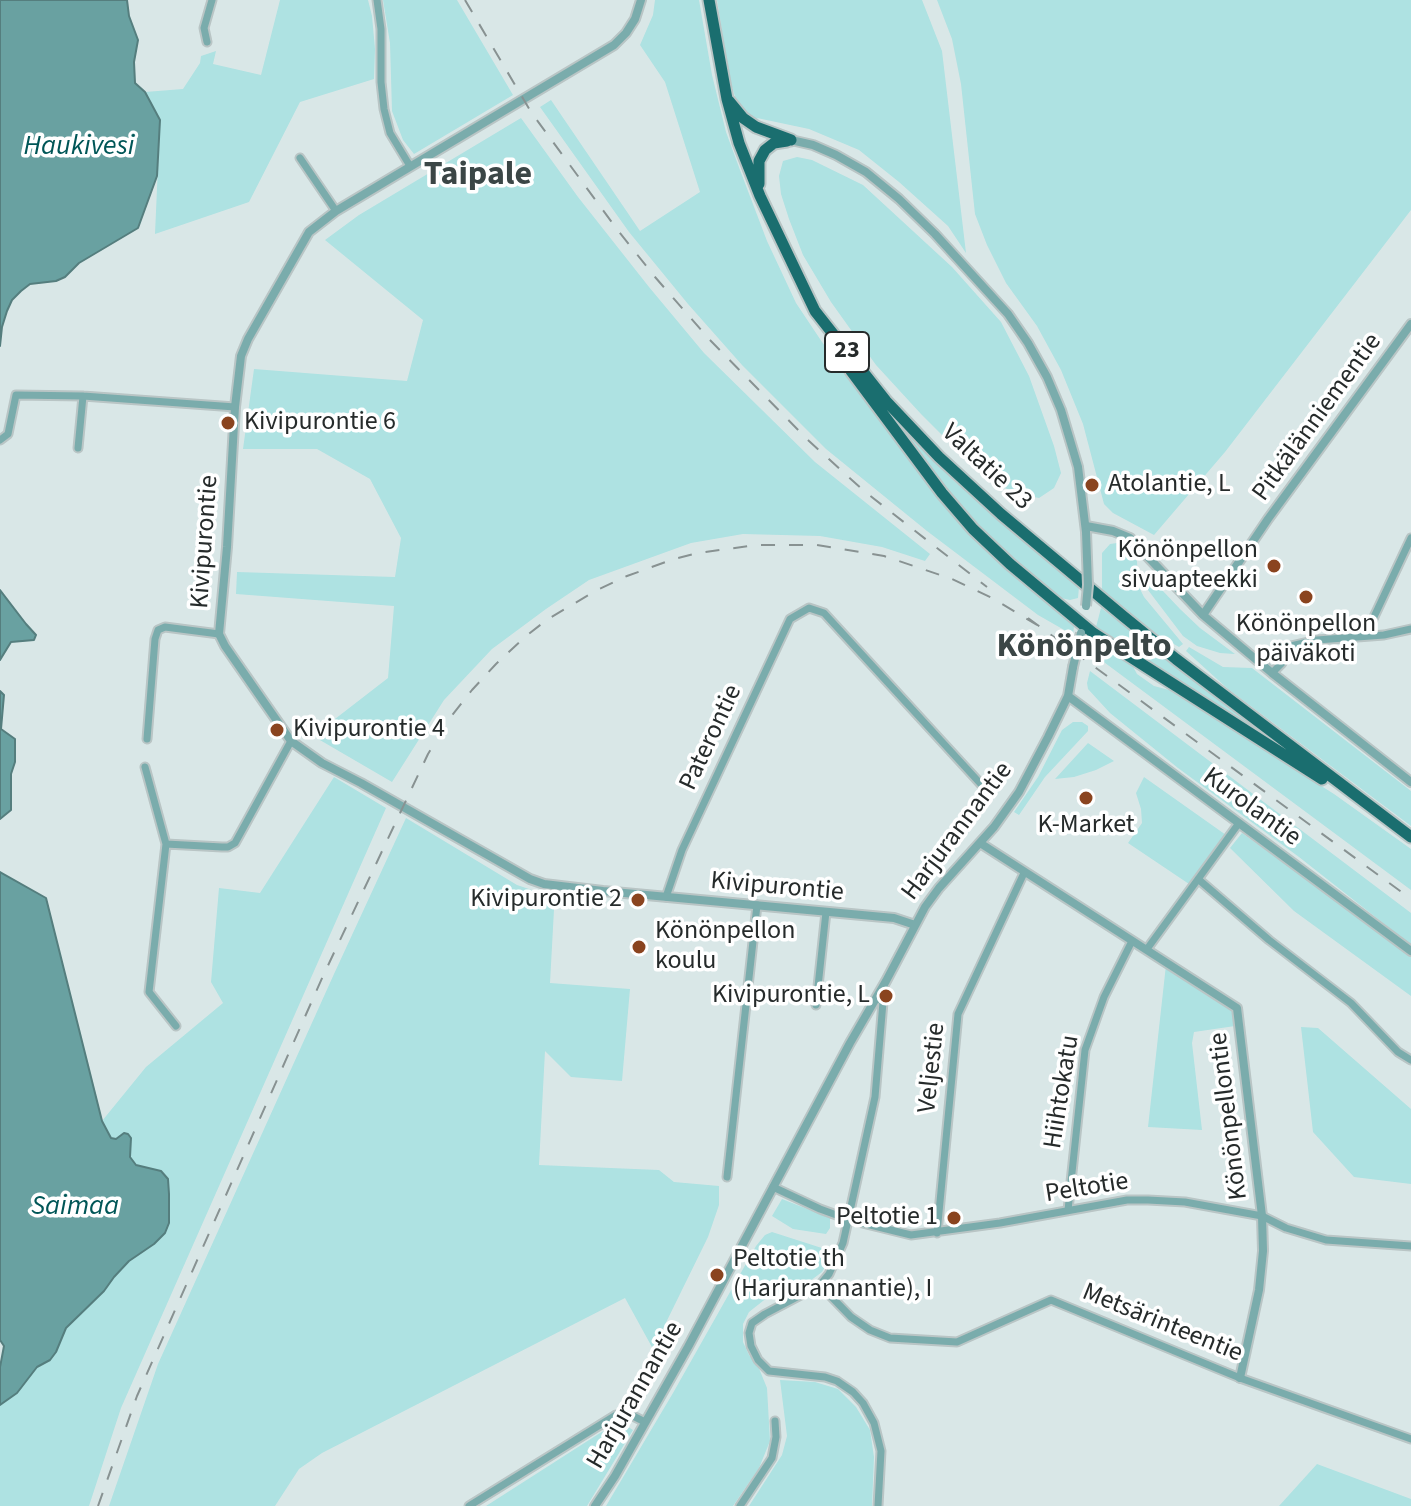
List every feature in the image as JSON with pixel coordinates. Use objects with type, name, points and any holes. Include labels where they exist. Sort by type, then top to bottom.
[{"type":"highway","name":"Valtatie 23","points":[[709,0],[727,99],[739,143],[760,196],[815,311],[886,401],[939,457],[1001,514],[1176,659],[1411,837]]},
{"type":"highway","points":[[727,99],[743,118],[756,127],[791,140]]},
{"type":"highway","points":[[760,196],[759,161],[765,150],[774,143],[791,140]]},
{"type":"highway","points":[[815,311],[851,371],[942,493],[973,529],[1082,629],[1397,827]]},
{"type":"street","points":[[207,42],[204,28],[212,0]]},
{"type":"street","points":[[377,0],[384,109],[390,133],[410,166]]},
{"type":"street","name":"Kivipurontie","points":[[641,0],[635,19],[614,45],[336,211],[309,232],[241,356],[219,634],[291,741],[322,763],[530,879],[544,884],[894,918],[915,925]]},
{"type":"street","name":"Harjurannantie","points":[[595,1506],[688,1347],[915,925],[939,888],[980,843],[1019,792],[1068,696],[1086,606],[1086,529],[1078,467],[1061,410],[1028,343],[1008,314],[899,199],[866,172],[836,155],[791,140]]},
{"type":"street","points":[[300,158],[336,211]]},
{"type":"street","name":"Pitkälänniementie","points":[[1203,615],[1268,519],[1411,324]]},
{"type":"street","points":[[0,440],[8,434],[16,395],[83,396],[235,407]]},
{"type":"street","points":[[78,448],[83,396]]},
{"type":"street","points":[[1086,529],[1113,531],[1130,538],[1203,615],[1411,782]]},
{"type":"street","points":[[1365,636],[1411,538]]},
{"type":"street","name":"Paterontie","points":[[666,897],[682,850],[790,619],[809,608],[824,613],[989,793]]},
{"type":"street","points":[[147,739],[158,630],[165,627],[219,634]]},
{"type":"street","points":[[1261,663],[1282,648],[1329,638],[1384,635],[1411,629]]},
{"type":"street","points":[[1272,673],[1292,646]]},
{"type":"street","name":"Kurolantie","points":[[1068,696],[1411,951]]},
{"type":"street","points":[[166,844],[228,847],[235,843],[291,741]]},
{"type":"street","points":[[145,767],[166,844],[149,992],[176,1026]]},
{"type":"street","points":[[1147,949],[1239,823]]},
{"type":"street","name":"Könönpellontie","points":[[980,843],[1237,1008],[1262,1216],[1263,1251],[1259,1290],[1240,1378]]},
{"type":"street","name":"Veljestie","points":[[937,1233],[958,1014],[1024,873]]},
{"type":"street","points":[[1198,879],[1269,940],[1351,1003],[1398,1052],[1411,1060]]},
{"type":"street","points":[[727,1177],[757,905]]},
{"type":"street","points":[[816,1005],[826,912]]},
{"type":"street","name":"Hiihtokatu","points":[[1068,1210],[1085,1050],[1104,997],[1132,941]]},
{"type":"street","points":[[877,997],[883,1002],[875,1097],[843,1243],[829,1274],[820,1285],[752,1323],[749,1333],[758,1360],[769,1371],[837,1381],[863,1403],[874,1423],[881,1451],[878,1506]]},
{"type":"street","name":"Peltotie","points":[[773,1187],[850,1220],[911,1235],[1127,1200],[1148,1200],[1185,1202],[1262,1216],[1286,1228],[1326,1240],[1411,1246]]},
{"type":"street","name":"Metsärinteentie","points":[[820,1285],[851,1317],[870,1330],[890,1338],[957,1342],[1051,1300],[1240,1378],[1411,1439]]},
{"type":"street","points":[[469,1506],[616,1415],[631,1415],[645,1422]]},
{"type":"street","points":[[740,1506],[772,1458],[775,1421]]},
{"type":"shaded area","points":[[280,0],[368,0],[375,49],[374,79],[300,102],[249,202],[155,234],[160,120],[145,92],[183,89],[200,63],[201,56],[216,51],[213,64],[261,75]]},
{"type":"shaded area","points":[[383,0],[457,0],[513,95],[414,154],[403,140],[392,111],[390,43]]},
{"type":"shaded area","points":[[655,0],[699,0],[726,132],[767,241],[796,303],[935,495],[1021,583],[1067,617],[1074,626],[1073,635],[1038,615],[826,449],[742,365],[688,304],[629,232],[540,107],[551,100],[640,231],[700,192],[665,82],[640,45],[653,15]]},
{"type":"shaded area","points":[[717,0],[922,0],[942,51],[966,253],[948,226],[859,150],[809,129],[757,118],[761,126],[754,122],[737,103],[730,80]]},
{"type":"shaded area","points":[[937,0],[1411,0],[1411,210],[1225,452],[1154,535],[1113,513],[1104,504],[1083,424],[1061,370],[1037,326],[1006,283],[987,245],[975,214],[961,84],[952,39]]},
{"type":"shaded area","points":[[521,118],[578,197],[704,353],[815,462],[930,554],[925,561],[882,547],[820,536],[743,534],[691,543],[589,580],[492,649],[444,700],[392,782],[313,736],[388,678],[394,606],[236,594],[237,572],[395,577],[401,538],[370,479],[317,449],[243,449],[254,369],[407,381],[423,320],[325,240],[359,215]]},
{"type":"shaded area","points":[[797,157],[812,160],[863,185],[952,267],[1001,322],[1029,376],[1054,446],[1061,473],[1054,488],[1039,498],[998,485],[958,451],[876,365],[831,302],[803,255],[789,219],[779,176],[783,161]]},
{"type":"shaded area","points":[[881,406],[954,481],[1079,587],[1078,598],[1061,598],[993,542],[970,519]]},
{"type":"shaded area","points":[[1117,543],[1137,561],[1138,585],[1144,597],[1183,644],[1179,647],[1158,635],[1102,592],[1102,553],[1110,544]]},
{"type":"shaded area","points":[[1145,572],[1200,628],[1235,654],[1197,646],[1183,636],[1148,590]]},
{"type":"shaded area","points":[[1101,608],[1294,756],[1110,638],[1096,627]]},
{"type":"shaded area","points":[[1097,644],[1131,663],[1137,674],[1154,686],[1169,690],[1334,794],[1411,849],[1411,890],[1093,654]]},
{"type":"shaded area","points":[[1189,647],[1223,667],[1252,668],[1411,791],[1411,826],[1228,689],[1186,651]]},
{"type":"shaded area","points":[[1090,671],[1411,913],[1411,945],[1110,713],[1088,689]]},
{"type":"shaded area","points":[[1073,722],[1082,722],[1088,726],[1088,731],[1045,777],[1019,815],[1014,812],[1038,777],[1062,730]]},
{"type":"shaded area","points":[[1088,743],[1114,761],[1074,777],[1055,779]]},
{"type":"shaded area","points":[[334,777],[386,808],[121,1408],[89,1506],[0,1506],[0,1405],[17,1393],[37,1367],[50,1360],[66,1328],[129,1261],[165,1233],[169,1223],[168,1179],[161,1171],[136,1165],[130,1157],[131,1147],[111,1138],[102,1121],[146,1067],[223,1003],[211,982],[219,888],[260,893]]},
{"type":"shaded area","points":[[1144,777],[1226,835],[1189,884],[1128,843],[1142,823],[1136,793]]},
{"type":"shaded area","points":[[406,818],[517,885],[532,890],[555,891],[550,983],[630,989],[622,1081],[571,1077],[545,1051],[539,1165],[659,1170],[674,1182],[719,1186],[719,1205],[708,1237],[653,1349],[625,1298],[322,1453],[299,1469],[275,1506],[109,1506],[158,1364]]},
{"type":"shaded area","points":[[1242,833],[1411,954],[1411,996],[1294,911],[1230,848]]},
{"type":"shaded area","points":[[1166,965],[1233,1010],[1235,1026],[1194,1032],[1192,1043],[1202,1130],[1148,1127]]},
{"type":"shaded area","points":[[1301,1027],[1318,1028],[1411,1109],[1411,1184],[1354,1177],[1313,1132]]},
{"type":"shaded area","points":[[782,1199],[830,1218],[830,1228],[826,1234],[793,1229],[772,1216]]},
{"type":"shaded area","points":[[772,1232],[832,1254],[822,1272],[810,1281],[768,1297],[749,1312],[743,1324],[743,1342],[767,1388],[770,1441],[759,1468],[733,1506],[606,1506],[756,1246]]},
{"type":"shaded area","points":[[780,1380],[815,1382],[838,1389],[856,1407],[870,1430],[874,1457],[872,1506],[749,1506],[782,1455],[787,1436]]},
{"type":"shaded area","points":[[616,1425],[625,1425],[633,1430],[587,1506],[486,1506],[600,1433]]},
{"type":"shaded area","points":[[1317,1464],[1411,1499],[1411,1506],[1279,1506]]},
{"type":"water","name":"Haukivesi","points":[[0,0],[127,0],[138,40],[134,62],[135,83],[145,92],[160,120],[157,176],[138,228],[79,263],[65,277],[30,284],[21,291],[7,311],[0,346]]},
{"type":"water","points":[[0,590],[36,635],[34,640],[11,642],[0,660]]},
{"type":"water","points":[[0,691],[4,695],[1,729],[15,739],[15,762],[11,774],[11,810],[0,819]]},
{"type":"water","name":"Saimaa","points":[[0,872],[46,898],[102,1121],[111,1138],[128,1134],[131,1138],[130,1157],[136,1165],[161,1171],[168,1179],[169,1223],[165,1233],[129,1261],[66,1328],[50,1360],[37,1367],[17,1393],[0,1405],[0,1367],[4,1346],[0,1340]]},
{"type":"railway","points":[[465,0],[531,112],[616,228],[709,339],[809,441],[864,491],[987,587]]},
{"type":"railway","points":[[98,1506],[137,1396],[323,976],[428,754],[450,718],[496,664],[548,619],[627,576],[698,553],[756,545],[817,545],[884,556],[952,579],[1037,625]]},
{"type":"railway","points":[[1028,618],[1411,899]]},
{"type":"place","name":"Kivipurontie 6","points":[[228,423]]},
{"type":"place","name":"Atolantie, L","points":[[1092,485]]},
{"type":"place","name":"Könönpellon sivuapteekki","points":[[1274,566]]},
{"type":"place","name":"Könönpellon päiväkoti","points":[[1306,597]]},
{"type":"place","name":"Kivipurontie 4","points":[[277,730]]},
{"type":"place","name":"K-Market","points":[[1086,798]]},
{"type":"place","name":"Kivipurontie 2","points":[[638,900]]},
{"type":"place","name":"Könönpellon koulu","points":[[639,947]]},
{"type":"place","name":"Kivipurontie, L","points":[[886,996]]},
{"type":"place","name":"Peltotie 1","points":[[954,1218]]},
{"type":"place","name":"Peltotie th (Harjurannantie), I","points":[[717,1275]]},
{"type":"district","name":"Taipale","points":[[478,177]]},
{"type":"district","name":"Könönpelto","points":[[1084,649]]}]
